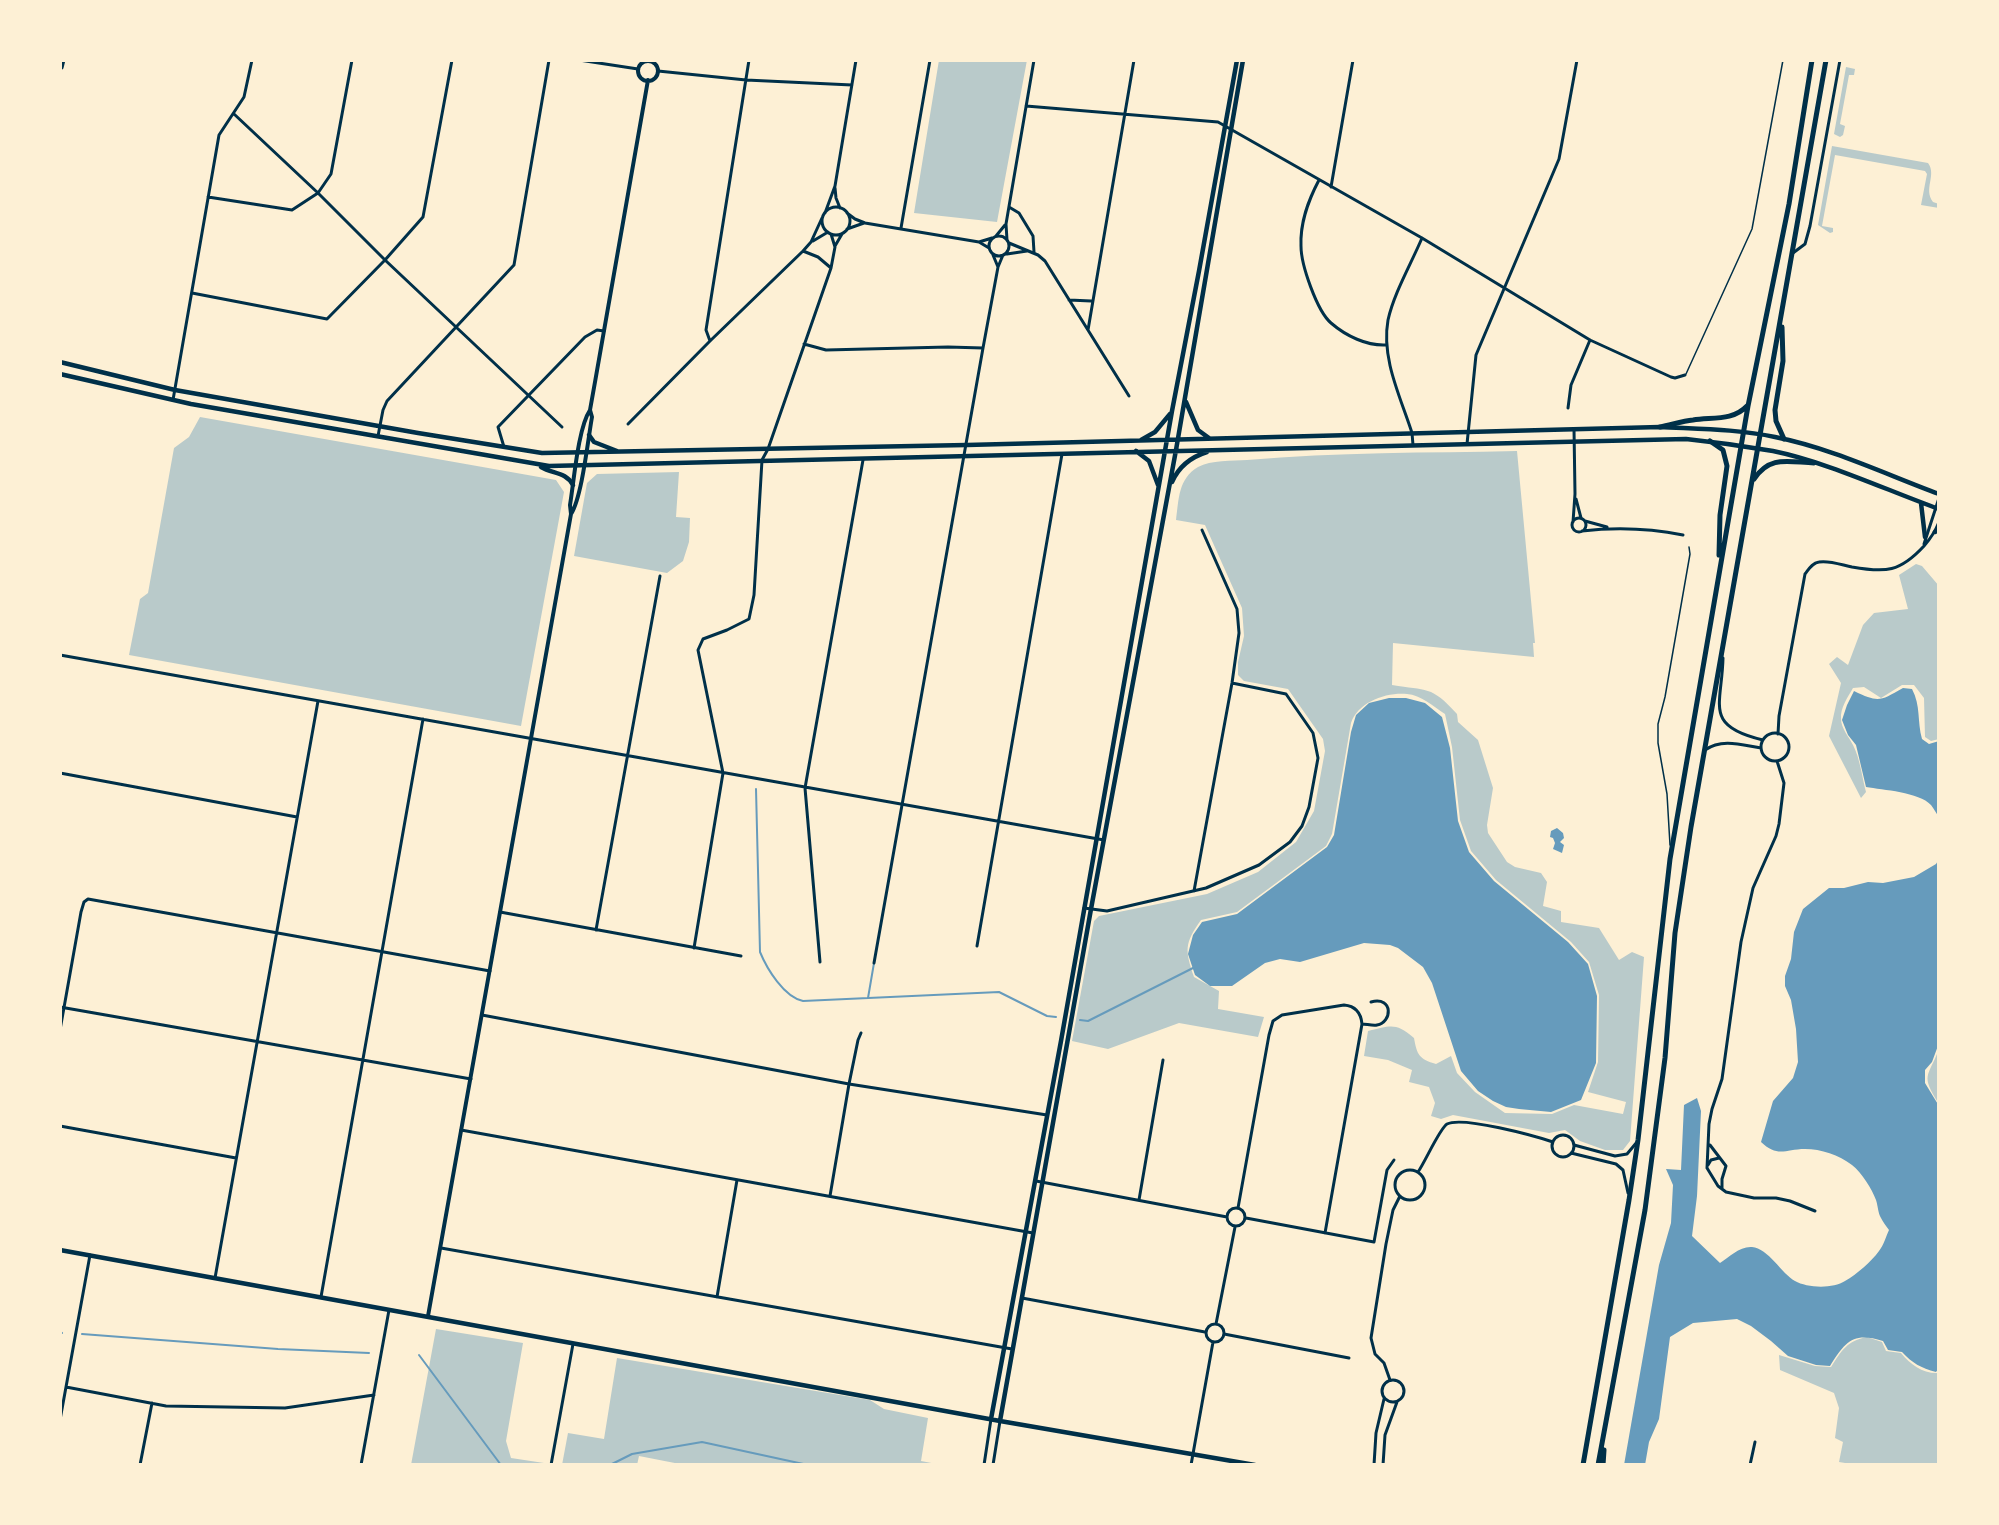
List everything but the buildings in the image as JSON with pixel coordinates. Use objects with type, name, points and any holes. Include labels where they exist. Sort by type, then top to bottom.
[{"type":"main road","points":[[991,1419],[1048,1115],[1158,488],[1237,60]]},
{"type":"main road","points":[[1000,1421],[1091,909],[1178,440],[1243,60]]},
{"type":"main road","points":[[1583,1465],[1638,1140],[1670,859],[1743,432],[1789,204],[1812,60]]},
{"type":"main road","points":[[1599,1465],[1650,1177],[1665,1058],[1675,933],[1703,752],[1826,60]]},
{"type":"main road","points":[[1781,316],[1783,361],[1775,410],[1776,421],[1784,439]]},
{"type":"main road","points":[[60,362],[175,390],[542,453],[967,445],[1660,427],[1743,432],[1784,439],[1823,450],[1939,496]]},
{"type":"main road","points":[[60,374],[173,400],[537,465],[1686,439],[1758,449],[1814,463],[1937,509]]},
{"type":"main road","points":[[1185,399],[1195,426],[1200,433],[1211,439]]},
{"type":"main road","points":[[1660,427],[1740,414],[1748,406]]},
{"type":"main road","points":[[1139,441],[1155,432],[1172,411]]},
{"type":"main road","points":[[589,435],[594,442],[620,452]]},
{"type":"main road","points":[[1710,441],[1723,450],[1727,466],[1720,515],[1719,572]]},
{"type":"main road","points":[[1168,491],[1183,465],[1198,455],[1213,450]]},
{"type":"main road","points":[[1136,451],[1149,460],[1158,488]]},
{"type":"main road","points":[[1752,483],[1761,468],[1777,461],[1814,463]]},
{"type":"main road","points":[[537,465],[548,471],[565,475],[573,485]]},
{"type":"main road","points":[[1921,503],[1925,537]]},
{"type":"main road","points":[[60,1250],[1000,1421],[1255,1465]]},
{"type":"main road","points":[[1604,1465],[1605,1430]]},
{"type":"street","points":[[62,68],[64,60]]},
{"type":"street","points":[[173,400],[219,135],[244,97],[252,60]]},
{"type":"street","points":[[208,197],[292,210],[318,192],[331,174],[352,60]]},
{"type":"street","points":[[192,293],[327,319],[423,217],[452,60]]},
{"type":"street","points":[[378,437],[382,411],[387,401],[514,265],[549,60]]},
{"type":"street","points":[[579,60],[638,69]]},
{"type":"street","points":[[648,60],[655,63],[658,71],[656,77],[648,80],[642,78],[638,69],[648,60]]},
{"type":"street","points":[[710,341],[706,330],[750,60]]},
{"type":"street","points":[[628,424],[811,242],[835,186],[856,60]]},
{"type":"street","points":[[901,228],[930,60]]},
{"type":"street","points":[[874,963],[998,267],[1009,248],[1006,224],[1034,60]]},
{"type":"street","points":[[1088,330],[1134,60]]},
{"type":"street","points":[[1331,186],[1353,60]]},
{"type":"street","points":[[1467,444],[1476,355],[1559,159],[1577,60]]},
{"type":"street","points":[[1792,254],[1807,240],[1840,60]]},
{"type":"street","points":[[658,71],[746,80],[852,85]]},
{"type":"street","points":[[571,514],[570,505],[585,417],[590,410],[648,80]]},
{"type":"street","points":[[1026,106],[1218,122],[1422,238],[1590,340],[1671,378],[1685,375]]},
{"type":"street","points":[[234,114],[562,427]]},
{"type":"street","points":[[1319,180],[1307,203],[1301,248],[1312,291],[1330,322],[1365,343],[1387,345]]},
{"type":"street","points":[[835,186],[840,208],[855,219],[865,223],[979,242],[989,248],[998,267]]},
{"type":"street","points":[[1009,207],[1019,213],[1033,236],[1034,253]]},
{"type":"street","points":[[825,213],[831,208],[840,208]]},
{"type":"street","points":[[847,213],[850,220],[847,229]]},
{"type":"street","points":[[822,218],[823,226],[830,233],[835,248]]},
{"type":"street","points":[[694,948],[723,773],[698,655],[699,644],[703,639],[749,619],[754,595],[762,460],[768,449],[831,268],[835,248],[847,229],[865,223]]},
{"type":"street","points":[[989,248],[994,237],[1006,224]]},
{"type":"street","points":[[811,242],[830,233],[842,234]]},
{"type":"street","points":[[979,242],[1001,236],[1045,261],[1129,396]]},
{"type":"street","points":[[1413,446],[1412,433],[1389,361],[1387,345],[1391,309],[1422,238]]},
{"type":"street","points":[[993,254],[1004,255],[1029,251]]},
{"type":"street","points":[[803,252],[818,257],[831,268]]},
{"type":"street","points":[[1069,300],[1092,301]]},
{"type":"street","points":[[505,448],[498,427],[585,337],[597,330],[604,331]]},
{"type":"street","points":[[1568,408],[1571,385],[1590,340]]},
{"type":"street","points":[[804,344],[826,350],[983,348]]},
{"type":"street","points":[[428,1316],[571,514],[578,498],[592,417],[590,410]]},
{"type":"street","points":[[1574,429],[1574,529],[1582,531],[1635,528],[1683,535]]},
{"type":"street","points":[[977,946],[1062,453]]},
{"type":"street","points":[[820,962],[806,788],[863,458]]},
{"type":"street","points":[[1575,494],[1586,526],[1582,531]]},
{"type":"street","points":[[1924,546],[1925,537],[1937,509],[1939,496]]},
{"type":"street","points":[[1573,522],[1576,519],[1583,520],[1609,528]]},
{"type":"street","points":[[1778,734],[1779,716],[1808,569],[1822,561],[1869,570],[1896,568],[1911,560],[1937,531],[1939,522]]},
{"type":"street","points":[[1194,891],[1239,633],[1237,609],[1202,530]]},
{"type":"street","points":[[596,930],[660,576]]},
{"type":"street","points":[[1724,638],[1723,670],[1718,701],[1723,719],[1739,734],[1763,740]]},
{"type":"street","points":[[60,655],[1104,840]]},
{"type":"street","points":[[1084,908],[1107,910],[1206,888],[1259,865],[1290,842],[1302,826],[1318,758],[1313,733],[1286,694],[1232,683]]},
{"type":"street","points":[[215,1279],[318,701]]},
{"type":"street","points":[[321,1298],[423,720]]},
{"type":"street","points":[[1770,734],[1778,734],[1785,738],[1788,747],[1785,756],[1776,761],[1767,758],[1761,748],[1763,740],[1770,734]]},
{"type":"street","points":[[1703,752],[1717,744],[1724,743],[1761,748]]},
{"type":"street","points":[[1776,761],[1784,783],[1779,824],[1753,888],[1741,942],[1722,1080],[1709,1124],[1708,1171],[1722,1189],[1735,1195],[1776,1198],[1815,1211]]},
{"type":"street","points":[[60,773],[298,817]]},
{"type":"street","points":[[60,1030],[62,1007],[81,912],[86,900],[490,971]]},
{"type":"street","points":[[500,912],[741,956]]},
{"type":"street","points":[[1362,1024],[1377,1025],[1384,1022],[1388,1014],[1385,1002],[1378,1000],[1371,1002]]},
{"type":"street","points":[[1238,1208],[1273,1021],[1282,1015],[1350,1005],[1360,1014],[1362,1024],[1325,1233]]},
{"type":"street","points":[[62,1007],[471,1079]]},
{"type":"street","points":[[482,1015],[849,1084],[1054,1116]]},
{"type":"street","points":[[830,1196],[849,1084],[861,1033]]},
{"type":"street","points":[[1139,1200],[1163,1060]]},
{"type":"street","points":[[1418,1172],[1445,1125],[1461,1122],[1530,1135],[1553,1142]]},
{"type":"street","points":[[60,1126],[236,1158]]},
{"type":"street","points":[[462,1130],[1033,1233]]},
{"type":"street","points":[[1571,1153],[1574,1145],[1571,1138],[1564,1135],[1557,1136],[1553,1142],[1553,1149],[1557,1154],[1563,1156],[1571,1153],[1607,1160],[1619,1166],[1625,1176],[1629,1200]]},
{"type":"street","points":[[1574,1145],[1615,1156],[1627,1154],[1638,1140]]},
{"type":"street","points":[[1709,1143],[1726,1166],[1722,1189]]},
{"type":"street","points":[[1708,1165],[1711,1160],[1721,1159]]},
{"type":"street","points":[[1245,1218],[1374,1242],[1387,1170],[1394,1160]]},
{"type":"street","points":[[1407,1170],[1418,1172],[1425,1184],[1422,1195],[1414,1200],[1400,1196],[1396,1188],[1398,1177],[1407,1170]]},
{"type":"street","points":[[1714,1177],[1723,1175]]},
{"type":"street","points":[[717,1297],[737,1179]]},
{"type":"street","points":[[1036,1181],[1227,1217]]},
{"type":"street","points":[[1390,1380],[1384,1363],[1375,1354],[1371,1338],[1386,1244],[1393,1210],[1400,1196]]},
{"type":"street","points":[[1238,1208],[1244,1212],[1245,1218],[1241,1226],[1234,1227],[1229,1223],[1227,1217],[1231,1210],[1238,1208]]},
{"type":"street","points":[[1216,1324],[1234,1227]]},
{"type":"street","points":[[441,1248],[1013,1349]]},
{"type":"street","points":[[60,1420],[90,1255]]},
{"type":"street","points":[[1022,1298],[1205,1332]]},
{"type":"street","points":[[361,1465],[389,1310]]},
{"type":"street","points":[[1205,1332],[1209,1326],[1216,1324],[1222,1328],[1224,1334]]},
{"type":"street","points":[[1205,1332],[1208,1339],[1213,1342],[1219,1341],[1224,1334]]},
{"type":"street","points":[[1224,1334],[1349,1358]]},
{"type":"street","points":[[551,1465],[573,1342]]},
{"type":"street","points":[[1191,1465],[1213,1342]]},
{"type":"street","points":[[1374,1465],[1376,1433],[1384,1398],[1383,1388],[1390,1380]]},
{"type":"street","points":[[1383,1465],[1385,1435],[1397,1402],[1403,1397],[1404,1390],[1398,1381],[1390,1380]]},
{"type":"street","points":[[66,1387],[166,1406],[285,1408],[374,1395]]},
{"type":"street","points":[[1384,1398],[1397,1402]]},
{"type":"street","points":[[140,1465],[152,1403]]},
{"type":"street","points":[[984,1465],[991,1419]]},
{"type":"street","points":[[993,1465],[1000,1421]]},
{"type":"street","points":[[1750,1465],[1755,1442]]},
{"type":"lane","points":[[1685,375],[1752,229],[1784,60]]},
{"type":"lane","points":[[1670,859],[1667,794],[1658,743],[1658,724],[1665,697],[1690,554],[1689,547]]},
{"type":"shaded area","points":[[939,60],[1027,60],[997,222],[914,213]]},
{"type":"shaded area","points":[[1846,67],[1855,69],[1854,75],[1849,75],[1840,124],[1845,126],[1843,135],[1840,137],[1834,134]]},
{"type":"shaded area","points":[[1832,146],[1928,163],[1931,172],[1930,197],[1933,202],[1939,204],[1939,208],[1921,205],[1927,174],[1925,171],[1835,155],[1822,226],[1833,228],[1833,232],[1830,233],[1818,225]]},
{"type":"shaded area","points":[[200,417],[556,480],[564,492],[521,726],[129,655],[140,599],[148,593],[174,448],[189,437]]},
{"type":"shaded area","points":[[1517,451],[1535,643],[1533,643],[1534,657],[1393,643],[1392,685],[1421,689],[1441,698],[1457,714],[1458,722],[1478,740],[1493,788],[1487,825],[1488,833],[1507,862],[1515,867],[1541,873],[1547,882],[1543,906],[1561,911],[1561,922],[1599,928],[1619,960],[1632,952],[1644,957],[1630,1141],[1623,1150],[1605,1150],[1580,1141],[1565,1130],[1549,1133],[1453,1115],[1441,1119],[1431,1116],[1435,1103],[1429,1087],[1409,1082],[1412,1070],[1388,1060],[1364,1056],[1368,1031],[1397,1027],[1414,1038],[1416,1049],[1422,1058],[1436,1064],[1451,1056],[1457,1073],[1475,1092],[1505,1113],[1552,1114],[1574,1105],[1623,1114],[1626,1102],[1588,1092],[1598,1062],[1599,995],[1589,962],[1571,942],[1496,880],[1471,851],[1460,820],[1452,747],[1445,714],[1427,701],[1412,695],[1390,695],[1374,700],[1360,709],[1351,723],[1332,834],[1326,846],[1237,912],[1201,920],[1191,935],[1188,953],[1194,977],[1219,991],[1218,1009],[1264,1017],[1258,1037],[1179,1023],[1108,1049],[1072,1041],[1094,921],[1099,916],[1207,894],[1258,872],[1296,842],[1314,811],[1325,751],[1323,739],[1288,689],[1244,681],[1238,675],[1238,662],[1244,636],[1242,608],[1205,525],[1176,520],[1179,497],[1187,477],[1198,467],[1222,461],[1348,454]]},
{"type":"shaded area","points":[[679,472],[676,517],[690,518],[689,542],[683,561],[667,573],[574,556],[587,483],[597,474]]},
{"type":"shaded area","points":[[1916,564],[1922,566],[1939,586],[1939,739],[1931,741],[1925,737],[1924,698],[1914,685],[1902,685],[1881,698],[1864,687],[1853,688],[1843,707],[1841,719],[1859,762],[1866,792],[1861,798],[1829,736],[1841,683],[1829,664],[1837,657],[1848,665],[1863,625],[1874,613],[1908,609],[1899,575]]},
{"type":"shaded area","points":[[1939,1049],[1939,1104],[1929,1087],[1928,1076]]},
{"type":"shaded area","points":[[436,1329],[523,1343],[506,1441],[511,1458],[544,1463],[544,1465],[411,1465]]},
{"type":"shaded area","points":[[1867,1337],[1882,1342],[1886,1351],[1901,1353],[1918,1368],[1939,1373],[1939,1465],[1857,1465],[1839,1462],[1843,1442],[1835,1438],[1839,1408],[1834,1393],[1780,1370],[1779,1355],[1815,1366],[1831,1367],[1846,1347],[1854,1341]]},
{"type":"shaded area","points":[[617,1358],[870,1400],[884,1409],[928,1418],[921,1461],[942,1465],[685,1465],[639,1456],[637,1465],[562,1465],[568,1433],[604,1439]]},
{"type":"water","points":[[1903,688],[1912,689],[1915,695],[1922,739],[1929,744],[1939,741],[1939,817],[1931,805],[1918,797],[1866,787],[1856,745],[1848,735],[1842,720],[1854,691],[1879,699]]},
{"type":"water","points":[[1389,698],[1406,698],[1425,703],[1442,717],[1450,748],[1458,821],[1469,852],[1494,881],[1568,942],[1588,964],[1597,996],[1596,1063],[1581,1100],[1551,1112],[1506,1107],[1478,1091],[1461,1071],[1432,983],[1423,967],[1398,948],[1390,945],[1364,943],[1300,962],[1280,959],[1265,963],[1232,986],[1210,986],[1195,975],[1188,954],[1193,935],[1202,922],[1237,914],[1327,847],[1334,835],[1351,732],[1356,715],[1369,703]]},
{"type":"water","points":[[1557,828],[1563,833],[1564,838],[1560,842],[1564,845],[1562,853],[1553,849],[1555,843],[1550,837],[1551,831]]},
{"type":"water","points":[[1939,859],[1939,1043],[1932,1062],[1925,1070],[1925,1083],[1939,1106],[1939,1368],[1936,1372],[1926,1369],[1913,1362],[1902,1352],[1888,1350],[1883,1341],[1873,1338],[1857,1338],[1851,1341],[1841,1350],[1830,1366],[1816,1365],[1788,1356],[1751,1326],[1737,1319],[1693,1323],[1670,1337],[1659,1419],[1649,1442],[1645,1465],[1624,1465],[1659,1265],[1671,1223],[1673,1185],[1666,1169],[1681,1170],[1684,1105],[1697,1098],[1701,1111],[1697,1196],[1692,1236],[1720,1263],[1739,1250],[1748,1247],[1758,1248],[1790,1278],[1806,1285],[1820,1287],[1840,1284],[1854,1275],[1864,1268],[1882,1246],[1889,1230],[1880,1216],[1869,1186],[1852,1165],[1823,1151],[1805,1149],[1782,1152],[1772,1150],[1761,1142],[1773,1101],[1793,1078],[1798,1062],[1796,1029],[1791,1000],[1785,986],[1785,976],[1791,959],[1794,932],[1803,909],[1829,888],[1844,888],[1868,882],[1883,883],[1914,877],[1936,864]]},
{"type":"waterway","points":[[756,789],[760,952],[772,974],[789,994],[803,1001],[999,992],[1047,1016],[1056,1017]]},
{"type":"waterway","points":[[868,998],[874,963]]},
{"type":"waterway","points":[[1080,1020],[1088,1021],[1193,968]]},
{"type":"waterway","points":[[82,1334],[278,1349],[369,1353]]},
{"type":"waterway","points":[[419,1355],[501,1465]]},
{"type":"waterway","points":[[610,1465],[632,1454],[702,1442],[808,1465]]}]
